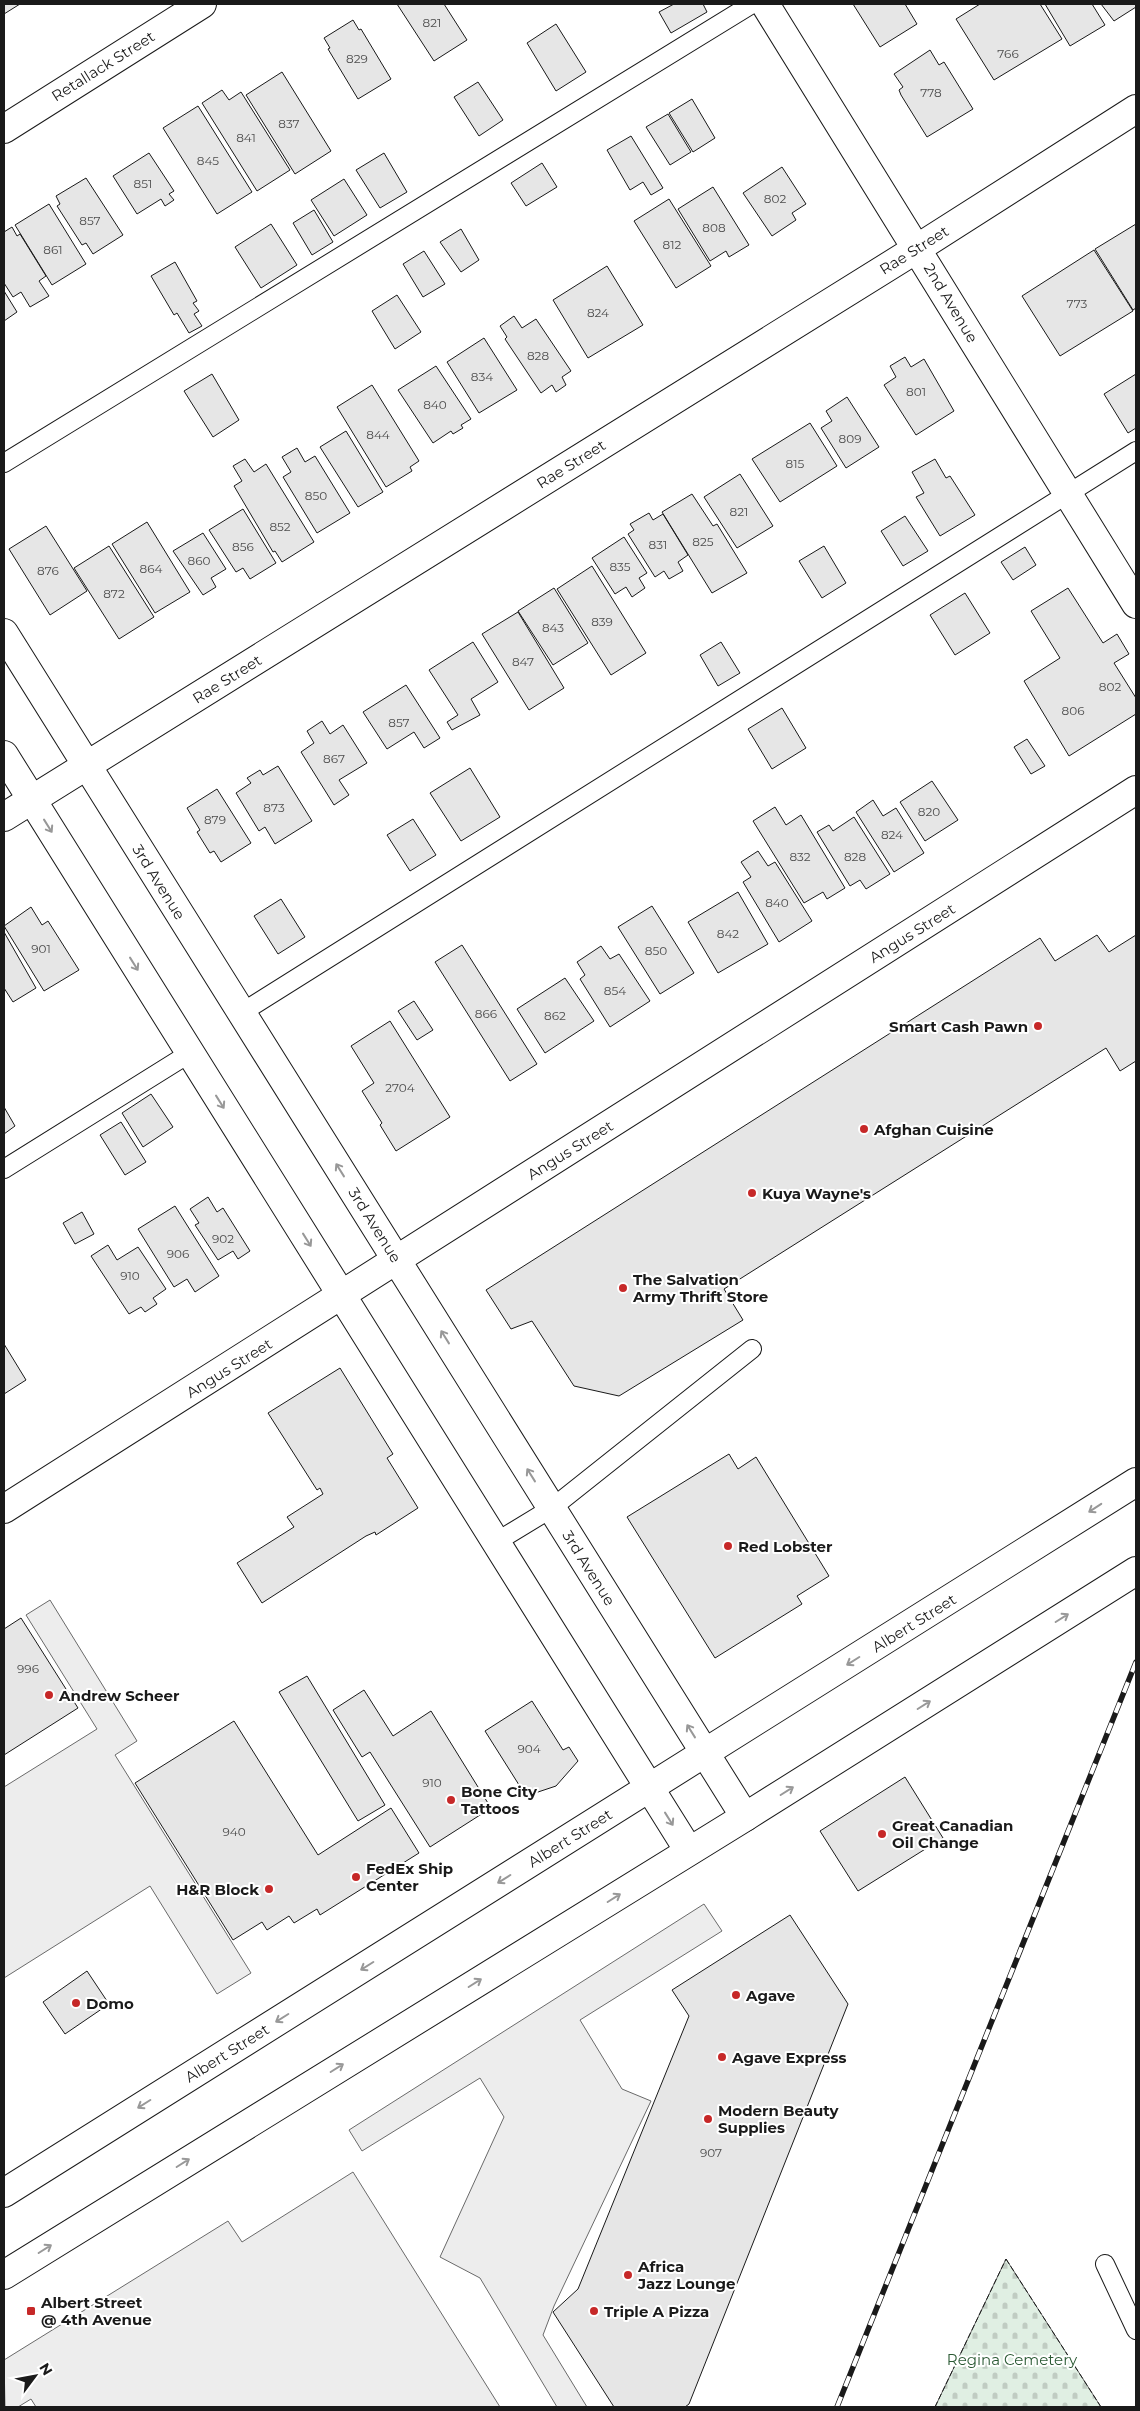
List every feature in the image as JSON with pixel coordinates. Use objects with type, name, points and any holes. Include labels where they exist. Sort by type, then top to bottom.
[{"type":"street","name":"Retallack Street","points":[[4,129],[202,4]]},
{"type":"street","name":"2nd Avenue","points":[[765,4],[918,248],[1068,496],[1136,604]]},
{"type":"street","name":"Rae Street","points":[[4,818],[918,248],[1136,109]]},
{"type":"street","name":"3rd Avenue","points":[[4,633],[745,1817]]},
{"type":"street","points":[[4,755],[689,1851]]},
{"type":"street","name":"Angus Street","points":[[4,1509],[1136,790]]},
{"type":"street","name":"Albert Street","points":[[4,2193],[1136,1482]]},
{"type":"street","points":[[4,2275],[745,1817],[1136,1571]]},
{"type":"lane","points":[[4,463],[752,4]]},
{"type":"lane","points":[[241,1013],[1136,452]]},
{"type":"lane","points":[[4,1169],[190,1053]]},
{"type":"lane","points":[[496,1542],[552,1508],[752,1349]]},
{"type":"lane","points":[[1105,2264],[1136,2330]]},
{"type":"green space","name":"Regina Cemetery","points":[[1006,2259],[1101,2407],[935,2407]]},
{"type":"shaded area","points":[[50,1600],[137,1741],[115,1755],[251,1973],[217,1994],[150,1886],[4,1978],[4,1787],[97,1729],[26,1615]]},
{"type":"shaded area","points":[[704,1904],[722,1931],[580,2020],[622,2089],[651,2101],[554,2306],[543,2335],[587,2407],[557,2407],[480,2278],[440,2257],[504,2117],[480,2078],[362,2151],[349,2130]]},
{"type":"shaded area","points":[[353,2172],[500,2407],[36,2407],[31,2399],[18,2407],[5,2407],[4,2360],[228,2221],[242,2242]]},
{"type":"building","points":[[4,4],[20,4],[4,14]]},
{"type":"building","points":[[397,4],[444,4],[467,40],[434,61]]},
{"type":"building","points":[[674,4],[703,4],[707,12],[671,33],[659,12]]},
{"type":"building","points":[[853,4],[905,4],[917,24],[880,47]]},
{"type":"building","points":[[980,4],[1040,4],[1062,39],[994,80],[956,19]]},
{"type":"building","points":[[1045,4],[1092,4],[1105,25],[1070,46]]},
{"type":"building","points":[[1101,4],[1136,4],[1136,7],[1114,21]]},
{"type":"building","points":[[353,20],[359,30],[361,29],[391,79],[358,99],[328,49],[330,48],[324,38]]},
{"type":"building","points":[[556,24],[586,72],[556,91],[527,43]]},
{"type":"building","points":[[930,50],[939,65],[944,62],[973,109],[927,137],[901,95],[899,90],[903,87],[894,74]]},
{"type":"building","points":[[282,72],[331,151],[295,174],[246,95]]},
{"type":"building","points":[[478,82],[503,120],[479,136],[454,97]]},
{"type":"building","points":[[222,90],[229,100],[241,92],[290,170],[257,191],[202,103]]},
{"type":"building","points":[[692,99],[715,138],[693,152],[669,113]]},
{"type":"building","points":[[198,106],[252,192],[217,214],[163,128]]},
{"type":"building","points":[[668,114],[691,152],[670,165],[646,127]]},
{"type":"building","points":[[631,136],[663,188],[651,195],[643,182],[630,190],[607,150]]},
{"type":"building","points":[[149,153],[174,191],[169,194],[174,200],[165,206],[161,199],[137,214],[113,176]]},
{"type":"building","points":[[384,153],[407,192],[380,208],[356,170]]},
{"type":"building","points":[[542,163],[557,187],[526,206],[511,183]]},
{"type":"building","points":[[782,167],[806,204],[792,213],[796,220],[772,236],[743,193]]},
{"type":"building","points":[[86,178],[123,235],[93,254],[86,243],[82,245],[57,206],[60,204],[56,196]]},
{"type":"building","points":[[344,179],[367,215],[334,236],[311,200]]},
{"type":"building","points":[[713,187],[749,245],[729,257],[726,251],[710,261],[678,209]]},
{"type":"building","points":[[669,199],[711,266],[676,288],[634,221]]},
{"type":"building","points":[[49,204],[86,264],[52,285],[15,225]]},
{"type":"building","points":[[314,210],[333,242],[312,255],[293,223]]},
{"type":"building","points":[[271,224],[297,265],[261,288],[235,247]]},
{"type":"building","points":[[1136,224],[1136,308],[1133,310],[1095,249]]},
{"type":"building","points":[[12,227],[17,236],[20,234],[46,276],[39,281],[49,296],[30,307],[21,292],[13,297],[4,283],[4,232]]},
{"type":"building","points":[[461,229],[479,260],[461,272],[440,242]]},
{"type":"building","points":[[1094,250],[1133,311],[1060,356],[1022,296]]},
{"type":"building","points":[[424,251],[445,284],[423,297],[403,264]]},
{"type":"building","points":[[175,262],[197,301],[193,303],[199,311],[194,314],[202,326],[189,333],[177,313],[174,315],[151,276]]},
{"type":"building","points":[[607,266],[643,325],[588,358],[553,300]]},
{"type":"building","points":[[4,291],[17,312],[4,321]]},
{"type":"building","points":[[397,295],[421,332],[395,349],[372,311]]},
{"type":"building","points":[[514,316],[522,328],[536,319],[571,371],[562,377],[566,385],[556,392],[552,385],[541,393],[505,339],[507,337],[500,326]]},
{"type":"building","points":[[484,338],[517,390],[479,413],[447,362]]},
{"type":"building","points":[[905,357],[911,367],[924,359],[954,411],[916,435],[884,385],[896,377],[890,366]]},
{"type":"building","points":[[436,366],[471,419],[461,425],[463,428],[453,434],[451,431],[433,443],[398,390]]},
{"type":"building","points":[[212,374],[239,420],[213,437],[184,391]]},
{"type":"building","points":[[1136,374],[1136,428],[1128,433],[1104,394]]},
{"type":"building","points":[[372,385],[419,461],[410,467],[412,471],[386,487],[337,407]]},
{"type":"building","points":[[847,397],[879,447],[846,468],[821,428],[832,421],[826,411]]},
{"type":"building","points":[[810,423],[837,466],[780,502],[752,459]]},
{"type":"building","points":[[346,431],[383,492],[358,507],[320,447]]},
{"type":"building","points":[[297,448],[305,462],[315,456],[350,513],[317,533],[283,477],[291,472],[282,457]]},
{"type":"building","points":[[245,459],[254,472],[266,464],[314,542],[282,562],[275,551],[273,552],[234,486],[242,481],[233,466]]},
{"type":"building","points":[[935,459],[946,478],[950,476],[975,515],[940,536],[916,497],[924,493],[912,472]]},
{"type":"building","points":[[740,474],[773,526],[737,548],[704,497]]},
{"type":"building","points":[[692,494],[713,526],[717,524],[747,573],[712,593],[662,512]]},
{"type":"building","points":[[243,509],[276,563],[250,579],[243,568],[236,572],[209,530]]},
{"type":"building","points":[[649,513],[653,520],[663,514],[688,555],[678,562],[683,571],[669,579],[664,571],[655,577],[628,534],[634,530],[630,524]]},
{"type":"building","points":[[905,516],[928,551],[903,566],[881,531]]},
{"type":"building","points":[[147,522],[190,592],[155,613],[112,544]]},
{"type":"building","points":[[46,526],[87,591],[50,615],[9,549]]},
{"type":"building","points":[[203,533],[226,569],[211,578],[216,587],[203,595],[173,551]]},
{"type":"building","points":[[624,537],[647,573],[639,578],[645,588],[632,597],[626,587],[615,594],[592,558]]},
{"type":"building","points":[[109,546],[154,617],[119,639],[74,568]]},
{"type":"building","points":[[824,546],[846,583],[822,598],[799,561]]},
{"type":"building","points":[[1025,547],[1036,565],[1013,580],[1001,562]]},
{"type":"building","points":[[592,566],[646,653],[611,675],[557,589]]},
{"type":"building","points":[[554,588],[588,643],[553,665],[518,611]]},
{"type":"building","points":[[1068,588],[1103,643],[1117,634],[1129,654],[1114,663],[1136,698],[1136,714],[1069,756],[1024,681],[1060,658],[1031,611]]},
{"type":"building","points":[[965,593],[990,633],[955,655],[930,615]]},
{"type":"building","points":[[518,612],[564,688],[529,710],[482,634]]},
{"type":"building","points":[[473,642],[498,682],[471,699],[480,715],[452,730],[447,722],[458,715],[429,670]]},
{"type":"building","points":[[721,642],[740,673],[718,686],[700,655]]},
{"type":"building","points":[[406,685],[440,738],[424,748],[414,732],[387,749],[363,712]]},
{"type":"building","points":[[782,708],[806,748],[772,769],[748,729]]},
{"type":"building","points":[[322,721],[330,734],[343,725],[367,763],[339,780],[349,795],[334,805],[301,752],[314,743],[307,731]]},
{"type":"building","points":[[1027,739],[1045,766],[1031,774],[1014,747]]},
{"type":"building","points":[[278,766],[312,821],[275,844],[265,827],[259,831],[236,793],[251,783],[247,778],[260,770],[263,775]]},
{"type":"building","points":[[470,768],[500,817],[461,841],[430,793]]},
{"type":"building","points":[[932,781],[958,820],[925,841],[900,802]]},
{"type":"building","points":[[217,789],[251,843],[221,862],[214,851],[210,853],[197,832],[200,830],[187,808]]},
{"type":"building","points":[[873,800],[883,816],[896,808],[924,853],[894,872],[856,812]]},
{"type":"building","points":[[775,807],[786,825],[801,815],[845,888],[827,899],[823,892],[804,903],[753,821]]},
{"type":"building","points":[[854,817],[890,874],[866,889],[860,880],[850,886],[817,832],[829,825],[833,831]]},
{"type":"building","points":[[413,819],[436,855],[410,871],[387,835]]},
{"type":"building","points":[[758,851],[768,866],[775,862],[812,921],[779,942],[743,882],[751,877],[741,862]]},
{"type":"building","points":[[738,892],[768,944],[718,973],[688,922]]},
{"type":"building","points":[[281,899],[305,937],[278,954],[254,916]]},
{"type":"building","points":[[652,906],[694,973],[660,994],[618,927]]},
{"type":"building","points":[[31,907],[42,925],[48,921],[79,970],[44,991],[4,926]]},
{"type":"building","points":[[4,932],[36,988],[13,1002],[4,988]]},
{"type":"building","points":[[1097,935],[1109,952],[1136,935],[1136,1061],[1120,1071],[1106,1048],[724,1289],[743,1320],[619,1396],[574,1386],[532,1321],[511,1329],[486,1290],[1040,938],[1055,961]]},
{"type":"building","points":[[462,945],[537,1064],[510,1081],[435,962]]},
{"type":"building","points":[[601,946],[610,959],[619,954],[650,1001],[610,1027],[580,979],[585,975],[577,962]]},
{"type":"building","points":[[565,978],[594,1021],[545,1053],[517,1009]]},
{"type":"building","points":[[414,1001],[433,1030],[417,1040],[398,1011]]},
{"type":"building","points":[[390,1021],[450,1117],[396,1151],[380,1125],[382,1123],[362,1091],[374,1083],[351,1046]]},
{"type":"building","points":[[151,1094],[173,1127],[143,1147],[122,1113]]},
{"type":"building","points":[[4,1107],[15,1126],[4,1134]]},
{"type":"building","points":[[121,1122],[146,1162],[125,1175],[100,1135]]},
{"type":"building","points":[[208,1197],[217,1212],[223,1208],[250,1251],[238,1259],[233,1251],[218,1260],[195,1225],[199,1223],[190,1209]]},
{"type":"building","points":[[175,1206],[219,1276],[195,1292],[187,1279],[174,1287],[138,1229]]},
{"type":"building","points":[[82,1212],[94,1234],[75,1244],[63,1223]]},
{"type":"building","points":[[108,1245],[117,1260],[138,1247],[166,1289],[153,1298],[157,1304],[145,1312],[141,1307],[129,1314],[91,1256]]},
{"type":"building","points":[[4,1344],[26,1380],[4,1394]]},
{"type":"building","points":[[340,1368],[393,1454],[387,1458],[418,1508],[376,1535],[375,1532],[366,1536],[262,1603],[237,1563],[294,1527],[287,1517],[323,1494],[320,1488],[317,1490],[268,1413]]},
{"type":"building","name":"Red Lobster","points":[[729,1454],[738,1469],[756,1457],[829,1576],[797,1596],[802,1604],[715,1658],[627,1517]]},
{"type":"building","points":[[21,1618],[78,1708],[4,1755],[4,1629]]},
{"type":"building","points":[[307,1676],[385,1805],[358,1821],[279,1692]]},
{"type":"building","points":[[364,1690],[393,1736],[431,1711],[491,1808],[430,1847],[370,1752],[362,1757],[333,1710]]},
{"type":"building","points":[[532,1701],[563,1750],[569,1747],[578,1761],[556,1786],[526,1796],[485,1731]]},
{"type":"building","points":[[234,1721],[318,1855],[391,1808],[419,1853],[320,1915],[317,1909],[294,1923],[289,1916],[267,1930],[262,1922],[233,1940],[135,1783]]},
{"type":"building","name":"Great Canadian Oil Change","points":[[905,1777],[943,1838],[858,1891],[820,1831]]},
{"type":"building","points":[[790,1915],[848,2004],[689,2404],[685,2407],[614,2407],[553,2312],[578,2289],[689,2016],[672,1990]]},
{"type":"building","name":"Domo","points":[[87,1971],[109,2004],[65,2034],[43,2002]]},
{"type":"railway","points":[[837,2407],[1136,1662]]},
{"type":"fence","points":[[1006,2259],[1101,2407]]},
{"type":"fence","points":[[935,2407],[1006,2259]]},
{"type":"place","name":"Smart Cash Pawn","points":[[1038,1026]]},
{"type":"place","name":"Afghan Cuisine","points":[[864,1129]]},
{"type":"place","name":"Kuya Wayne's","points":[[752,1193]]},
{"type":"place","name":"The Salvation Army Thrift Store","points":[[623,1288]]},
{"type":"place","name":"Red Lobster","points":[[728,1546]]},
{"type":"place","name":"Andrew Scheer","points":[[49,1695]]},
{"type":"place","name":"Bone City Tattoos","points":[[451,1800]]},
{"type":"place","name":"Great Canadian Oil Change","points":[[882,1834]]},
{"type":"place","name":"FedEx Ship Center","points":[[356,1877]]},
{"type":"place","name":"H&R Block","points":[[269,1889]]},
{"type":"place","name":"Agave","points":[[736,1995]]},
{"type":"place","name":"Domo","points":[[76,2003]]},
{"type":"place","name":"Agave Express","points":[[722,2057]]},
{"type":"place","name":"Modern Beauty Supplies","points":[[708,2119]]},
{"type":"place","name":"Africa Jazz Lounge","points":[[628,2275]]},
{"type":"place","name":"Albert Street @ 4th Avenue","points":[[31,2311]]},
{"type":"place","name":"Triple A Pizza","points":[[594,2311]]}]
